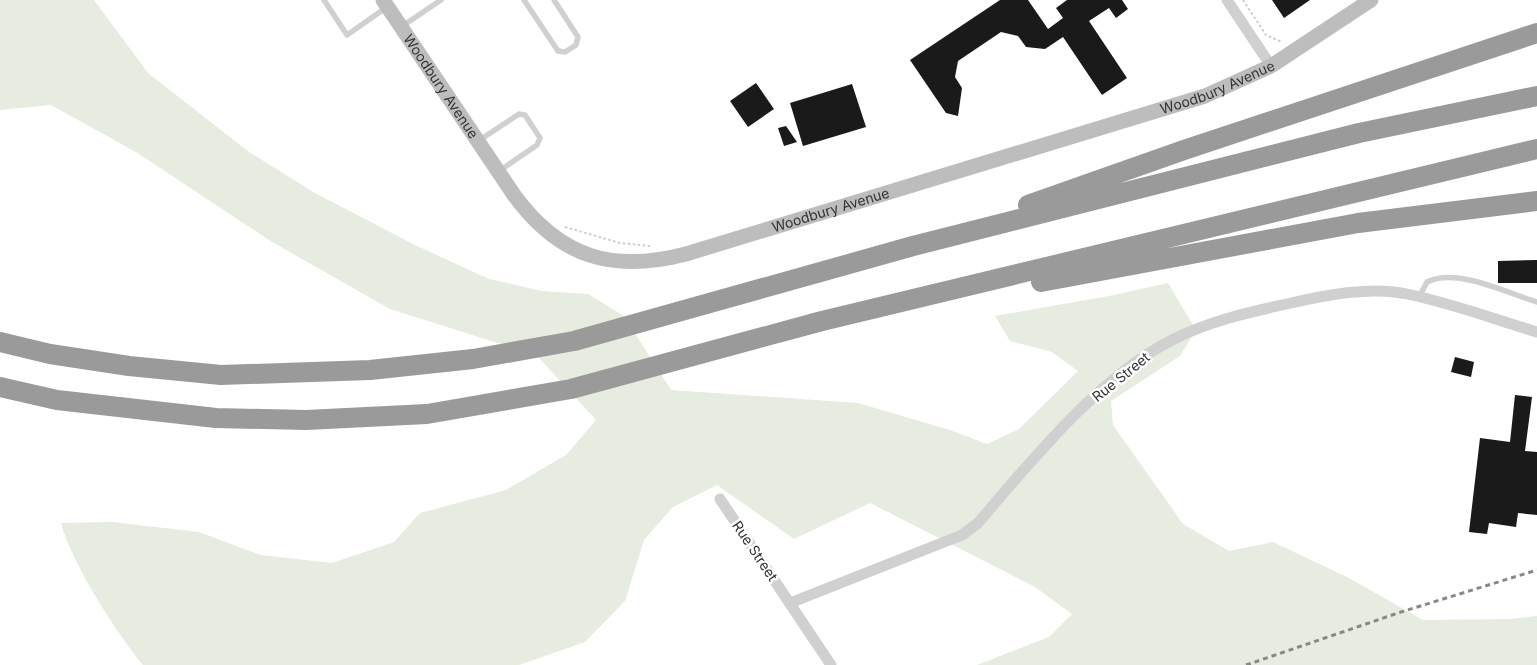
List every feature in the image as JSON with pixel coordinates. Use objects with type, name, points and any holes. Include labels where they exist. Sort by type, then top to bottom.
[{"type":"highway","points":[[913,246],[1184,150],[1537,33]]},
{"type":"highway","points":[[0,342],[50,354],[129,366],[221,375],[370,370],[473,359],[574,341],[913,246],[1359,133],[1537,96]]},
{"type":"highway","points":[[0,387],[57,400],[216,418],[306,420],[427,414],[571,389],[822,321],[1537,149]]},
{"type":"highway","points":[[822,321],[1358,223],[1537,201]]},
{"type":"main road","name":"Woodbury Avenue","points":[[385,3],[498,172],[536,223],[567,246],[604,259],[645,263],[686,254],[1172,106],[1220,89],[1371,0]]},
{"type":"street","points":[[1227,0],[1267,60]]},
{"type":"street","name":"Rue Street","points":[[790,603],[962,535],[978,523],[1074,416],[1143,357],[1171,340],[1230,318],[1303,300],[1366,292],[1405,293],[1537,332]]},
{"type":"street","name":"Rue Street","points":[[720,499],[831,665]]},
{"type":"lane","points":[[324,0],[347,35],[385,3]]},
{"type":"lane","points":[[401,27],[441,0]]},
{"type":"lane","points":[[524,0],[558,51],[565,52],[576,45],[578,37],[554,0]]},
{"type":"lane","points":[[478,141],[519,114],[525,115],[540,138],[537,144],[498,172]]},
{"type":"lane","points":[[1419,297],[1427,282],[1447,276],[1470,279],[1537,302]]},
{"type":"path","points":[[1243,0],[1266,34],[1285,42],[1267,60]]},
{"type":"path","points":[[563,226],[620,243],[655,246]]},
{"type":"shaded area","points":[[0,0],[94,0],[148,73],[249,152],[315,193],[415,245],[489,279],[542,291],[588,294],[624,316],[671,390],[858,403],[950,430],[987,444],[1019,429],[1078,371],[1052,352],[1010,341],[995,316],[1109,296],[1168,283],[1196,330],[1180,356],[1111,401],[1113,425],[1183,524],[1229,551],[1273,542],[1349,578],[1423,620],[1510,619],[1537,616],[1537,665],[977,665],[1049,637],[1072,614],[1035,587],[870,503],[794,539],[717,485],[673,507],[644,540],[625,601],[585,642],[519,665],[143,665],[108,617],[84,577],[66,539],[61,523],[112,522],[199,532],[261,555],[332,563],[394,542],[420,513],[506,490],[566,455],[596,420],[539,358],[390,309],[272,242],[136,152],[51,105],[0,110]]},
{"type":"building","points":[[1000,0],[1028,0],[1048,29],[1063,18],[1056,8],[1067,0],[1122,0],[1128,9],[1116,18],[1109,8],[1089,21],[1127,78],[1102,95],[1063,37],[1045,49],[1026,47],[1018,36],[1001,32],[958,61],[955,77],[962,88],[958,116],[946,113],[910,60]]},
{"type":"building","points":[[1272,0],[1310,0],[1284,18]]},
{"type":"building","points":[[756,83],[774,109],[748,127],[730,101]]},
{"type":"building","points":[[852,84],[866,127],[803,146],[790,103]]},
{"type":"building","points":[[786,126],[797,142],[784,146],[778,128]]},
{"type":"building","points":[[1537,260],[1537,283],[1498,283],[1498,261]]},
{"type":"building","points":[[1455,357],[1474,362],[1471,377],[1451,372]]},
{"type":"building","points":[[1515,395],[1532,397],[1525,451],[1537,452],[1537,515],[1518,513],[1516,527],[1489,523],[1487,534],[1469,532],[1480,438],[1510,442]]},
{"type":"railway","points":[[1246,665],[1401,612],[1537,570]]}]
